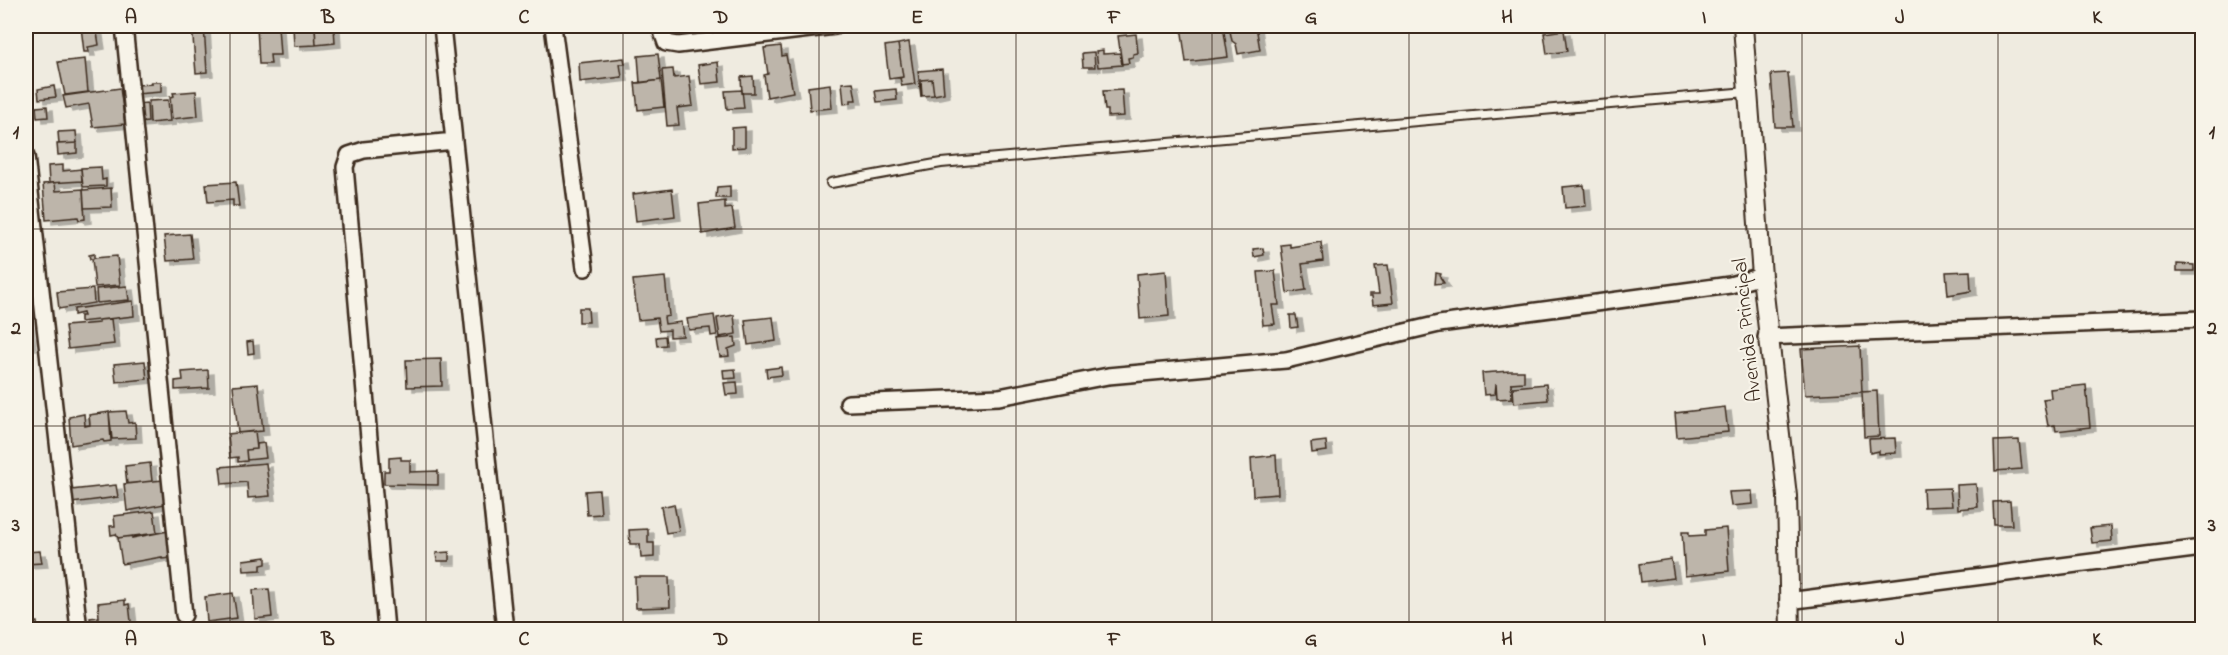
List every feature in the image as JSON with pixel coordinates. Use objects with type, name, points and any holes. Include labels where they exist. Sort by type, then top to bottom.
[{"type":"street","points":[[124,26],[184,615]]},
{"type":"street","points":[[442,26],[505,630]]},
{"type":"street","points":[[553,26],[585,268]]},
{"type":"street","points":[[660,26],[666,43],[678,45],[836,26]]},
{"type":"street","name":"Avenida Principal","points":[[1743,26],[1767,337],[1787,496],[1790,630]]},
{"type":"street","points":[[386,630],[345,167],[349,155],[364,150],[454,141]]},
{"type":"street","points":[[26,156],[27,191],[79,630]]},
{"type":"street","points":[[848,403],[999,397],[1108,376],[1286,360],[1439,324],[1730,285],[1762,276]]},
{"type":"street","points":[[1767,337],[2202,319]]},
{"type":"street","points":[[1788,601],[2202,548]]},
{"type":"lane","points":[[831,183],[940,163],[1747,92]]},
{"type":"building","points":[[96,26],[99,45],[88,47],[89,52],[84,52],[81,27]]},
{"type":"building","points":[[192,26],[204,26],[207,72],[196,73]]},
{"type":"building","points":[[257,26],[278,26],[280,55],[270,55],[271,64],[259,64]]},
{"type":"building","points":[[293,26],[315,26],[316,45],[294,46]]},
{"type":"building","points":[[326,26],[334,26],[335,43],[316,45],[315,29],[326,28]]},
{"type":"building","points":[[1181,26],[1223,26],[1228,57],[1186,62]]},
{"type":"building","points":[[1229,26],[1256,26],[1260,50],[1238,54]]},
{"type":"building","points":[[1564,30],[1567,51],[1547,54],[1544,33]]},
{"type":"building","points":[[1136,34],[1138,53],[1128,58],[1129,63],[1122,64],[1118,36]]},
{"type":"building","points":[[909,42],[915,84],[902,86],[900,78],[903,77],[898,44]]},
{"type":"building","points":[[898,44],[903,77],[889,79],[885,46]]},
{"type":"building","points":[[781,46],[782,56],[786,55],[793,92],[767,97],[764,75],[768,74],[764,48]]},
{"type":"building","points":[[1103,50],[1103,54],[1120,53],[1122,65],[1098,67],[1096,51]]},
{"type":"building","points":[[1094,52],[1095,67],[1083,67],[1082,53]]},
{"type":"building","points":[[658,54],[661,80],[640,83],[638,56]]},
{"type":"building","points":[[624,58],[625,64],[620,64],[622,77],[580,82],[579,63]]},
{"type":"building","points":[[85,59],[88,92],[65,95],[58,62]]},
{"type":"building","points":[[718,62],[720,82],[701,84],[698,65]]},
{"type":"building","points":[[673,69],[674,78],[689,76],[693,106],[677,108],[679,125],[667,126],[662,70]]},
{"type":"building","points":[[942,69],[944,93],[934,95],[932,79],[921,80],[921,97],[918,71]]},
{"type":"building","points":[[1788,73],[1793,127],[1775,127],[1771,74]]},
{"type":"building","points":[[753,76],[754,93],[742,93],[741,77]]},
{"type":"building","points":[[932,79],[934,95],[922,96],[921,80]]},
{"type":"building","points":[[661,80],[664,107],[638,110],[635,83]]},
{"type":"building","points":[[151,82],[161,82],[161,92],[136,94],[136,85],[152,84]]},
{"type":"building","points":[[853,82],[856,100],[844,104],[842,83]]},
{"type":"building","points":[[830,84],[832,108],[810,110],[808,87]]},
{"type":"building","points":[[54,86],[56,97],[39,99],[38,89]]},
{"type":"building","points":[[120,88],[125,124],[93,127],[89,104],[66,108],[63,96]]},
{"type":"building","points":[[896,89],[897,100],[877,102],[875,91]]},
{"type":"building","points":[[742,90],[744,108],[727,109],[725,91]]},
{"type":"building","points":[[1122,90],[1124,116],[1108,117],[1103,91]]},
{"type":"building","points":[[196,91],[198,116],[172,119],[170,97],[174,96],[173,93]]},
{"type":"building","points":[[168,100],[170,121],[150,123],[149,101]]},
{"type":"building","points":[[147,103],[148,122],[138,123],[137,104]]},
{"type":"building","points":[[47,106],[48,117],[37,118],[36,107]]},
{"type":"building","points":[[745,127],[745,147],[732,148],[732,128]]},
{"type":"building","points":[[76,131],[77,143],[59,144],[58,132]]},
{"type":"building","points":[[77,143],[77,153],[58,155],[57,144]]},
{"type":"building","points":[[63,165],[63,171],[81,169],[82,181],[49,183],[48,166]]},
{"type":"building","points":[[101,167],[102,180],[106,179],[106,186],[83,187],[81,168]]},
{"type":"building","points":[[236,182],[239,206],[233,206],[233,200],[208,202],[206,184]]},
{"type":"building","points":[[55,183],[56,191],[83,189],[85,219],[79,220],[78,217],[46,220],[43,184]]},
{"type":"building","points":[[1584,185],[1586,206],[1565,208],[1563,187]]},
{"type":"building","points":[[730,186],[730,198],[716,198],[717,187]]},
{"type":"building","points":[[111,188],[112,207],[84,208],[83,190]]},
{"type":"building","points":[[672,189],[675,216],[636,221],[633,194]]},
{"type":"building","points":[[725,201],[725,209],[732,208],[735,228],[702,234],[699,204]]},
{"type":"building","points":[[190,234],[193,259],[167,261],[164,236]]},
{"type":"building","points":[[1321,242],[1323,261],[1302,264],[1306,290],[1287,293],[1281,245],[1290,244],[1290,247]]},
{"type":"building","points":[[1263,248],[1264,255],[1254,257],[1253,249]]},
{"type":"building","points":[[94,254],[94,258],[117,256],[120,285],[95,287],[92,259],[89,255]]},
{"type":"building","points":[[2177,264],[2194,265],[2194,271],[2177,271]]},
{"type":"building","points":[[1388,265],[1393,303],[1373,305],[1372,296],[1369,294],[1379,294],[1375,266]]},
{"type":"building","points":[[1166,271],[1169,316],[1140,319],[1137,274]]},
{"type":"building","points":[[1275,271],[1279,305],[1272,305],[1275,324],[1263,325],[1258,272]]},
{"type":"building","points":[[1970,271],[1971,291],[1948,295],[1946,272]]},
{"type":"building","points":[[1436,273],[1441,274],[1440,277],[1444,283],[1435,284]]},
{"type":"building","points":[[665,277],[669,316],[664,317],[665,324],[681,322],[683,336],[670,337],[670,330],[659,331],[657,318],[638,320],[633,280]]},
{"type":"building","points":[[127,286],[129,300],[97,303],[96,289]]},
{"type":"building","points":[[93,289],[94,303],[59,309],[57,292]]},
{"type":"building","points":[[133,301],[134,316],[80,322],[80,316],[84,316],[83,313],[74,315],[74,309]]},
{"type":"building","points":[[579,308],[588,308],[589,322],[579,322]]},
{"type":"building","points":[[714,315],[717,335],[711,336],[710,328],[689,330],[687,319]]},
{"type":"building","points":[[734,315],[736,334],[720,337],[717,318]]},
{"type":"building","points":[[1290,315],[1296,315],[1298,327],[1291,328]]},
{"type":"building","points":[[773,317],[776,341],[748,345],[745,320]]},
{"type":"building","points":[[27,319],[30,346],[26,346]]},
{"type":"building","points":[[111,319],[114,344],[68,349],[65,326],[99,323],[99,320]]},
{"type":"building","points":[[665,336],[666,345],[657,346],[656,337]]},
{"type":"building","points":[[735,337],[736,346],[728,349],[729,356],[720,357],[717,339]]},
{"type":"building","points":[[253,341],[254,353],[248,354],[247,342]]},
{"type":"building","points":[[1860,346],[1862,392],[1805,395],[1801,349]]},
{"type":"building","points":[[441,359],[442,386],[407,387],[406,360]]},
{"type":"building","points":[[145,361],[147,379],[116,382],[114,364]]},
{"type":"building","points":[[781,367],[782,375],[767,377],[766,369]]},
{"type":"building","points":[[735,369],[736,378],[724,379],[723,370]]},
{"type":"building","points":[[208,370],[209,388],[175,390],[175,381],[183,380],[182,372]]},
{"type":"building","points":[[1524,371],[1524,382],[1511,383],[1512,398],[1497,399],[1496,384],[1495,394],[1484,395],[1482,373]]},
{"type":"building","points":[[737,382],[738,394],[726,395],[724,383]]},
{"type":"building","points":[[258,384],[263,431],[238,433],[233,386]]},
{"type":"building","points":[[1546,384],[1548,400],[1514,403],[1513,387]]},
{"type":"building","points":[[2086,385],[2090,427],[2056,431],[2055,425],[2048,426],[2043,399],[2051,398],[2050,389]]},
{"type":"building","points":[[1877,391],[1879,436],[1864,437],[1862,392]]},
{"type":"building","points":[[1725,407],[1728,432],[1677,437],[1675,413]]},
{"type":"building","points":[[126,411],[128,423],[135,422],[136,438],[112,439],[109,412]]},
{"type":"building","points":[[109,412],[111,441],[71,445],[69,417],[84,414],[85,426],[90,425],[89,415]]},
{"type":"building","points":[[255,431],[257,449],[246,450],[247,461],[238,462],[238,457],[230,458],[228,434]]},
{"type":"building","points":[[1895,438],[1896,453],[1879,454],[1879,451],[1870,453],[1869,439]]},
{"type":"building","points":[[2019,440],[2022,469],[1995,471],[1994,441]]},
{"type":"building","points":[[1326,441],[1327,451],[1312,453],[1311,443]]},
{"type":"building","points":[[264,443],[266,458],[247,460],[246,450],[257,449],[257,444]]},
{"type":"building","points":[[1276,455],[1278,494],[1253,496],[1251,458]]},
{"type":"building","points":[[401,457],[401,460],[410,460],[410,472],[438,471],[438,485],[384,484],[384,471],[389,471],[389,458]]},
{"type":"building","points":[[150,463],[152,481],[127,484],[125,466]]},
{"type":"building","points":[[266,463],[270,496],[248,498],[247,482],[222,484],[220,467]]},
{"type":"building","points":[[163,480],[165,504],[127,511],[124,484]]},
{"type":"building","points":[[1976,484],[1978,507],[1958,509],[1957,485]]},
{"type":"building","points":[[116,485],[118,497],[72,503],[71,490]]},
{"type":"building","points":[[1950,488],[1952,506],[1924,507],[1923,489]]},
{"type":"building","points":[[599,490],[601,514],[587,515],[585,491]]},
{"type":"building","points":[[1752,491],[1753,504],[1731,506],[1729,492]]},
{"type":"building","points":[[2010,501],[2012,525],[1994,525],[1993,502]]},
{"type":"building","points":[[674,504],[679,531],[666,533],[661,507]]},
{"type":"building","points":[[154,511],[157,533],[118,538],[116,534],[111,535],[110,526],[115,526],[114,516]]},
{"type":"building","points":[[2111,526],[2112,541],[2092,543],[2090,528]]},
{"type":"building","points":[[1726,528],[1729,571],[1685,576],[1682,532],[1689,532],[1689,536],[1705,535],[1705,530]]},
{"type":"building","points":[[648,529],[648,543],[654,543],[654,557],[641,558],[640,544],[630,544],[629,530]]},
{"type":"building","points":[[168,531],[171,558],[162,559],[162,557],[122,564],[118,538],[132,536],[132,538]]},
{"type":"building","points":[[40,551],[42,563],[26,564],[26,552]]},
{"type":"building","points":[[449,552],[449,561],[437,561],[436,553]]},
{"type":"building","points":[[266,557],[266,564],[261,565],[261,570],[244,571],[243,560]]},
{"type":"building","points":[[1671,559],[1674,578],[1641,582],[1639,564]]},
{"type":"building","points":[[635,577],[669,577],[670,607],[636,608]]},
{"type":"building","points":[[269,589],[272,617],[255,619],[253,590]]},
{"type":"building","points":[[233,593],[237,618],[207,622],[205,597]]},
{"type":"building","points":[[125,600],[125,605],[129,604],[132,630],[91,630],[90,618],[99,617],[98,603]]},
{"type":"building","points":[[37,622],[38,630],[26,630],[26,623]]}]
